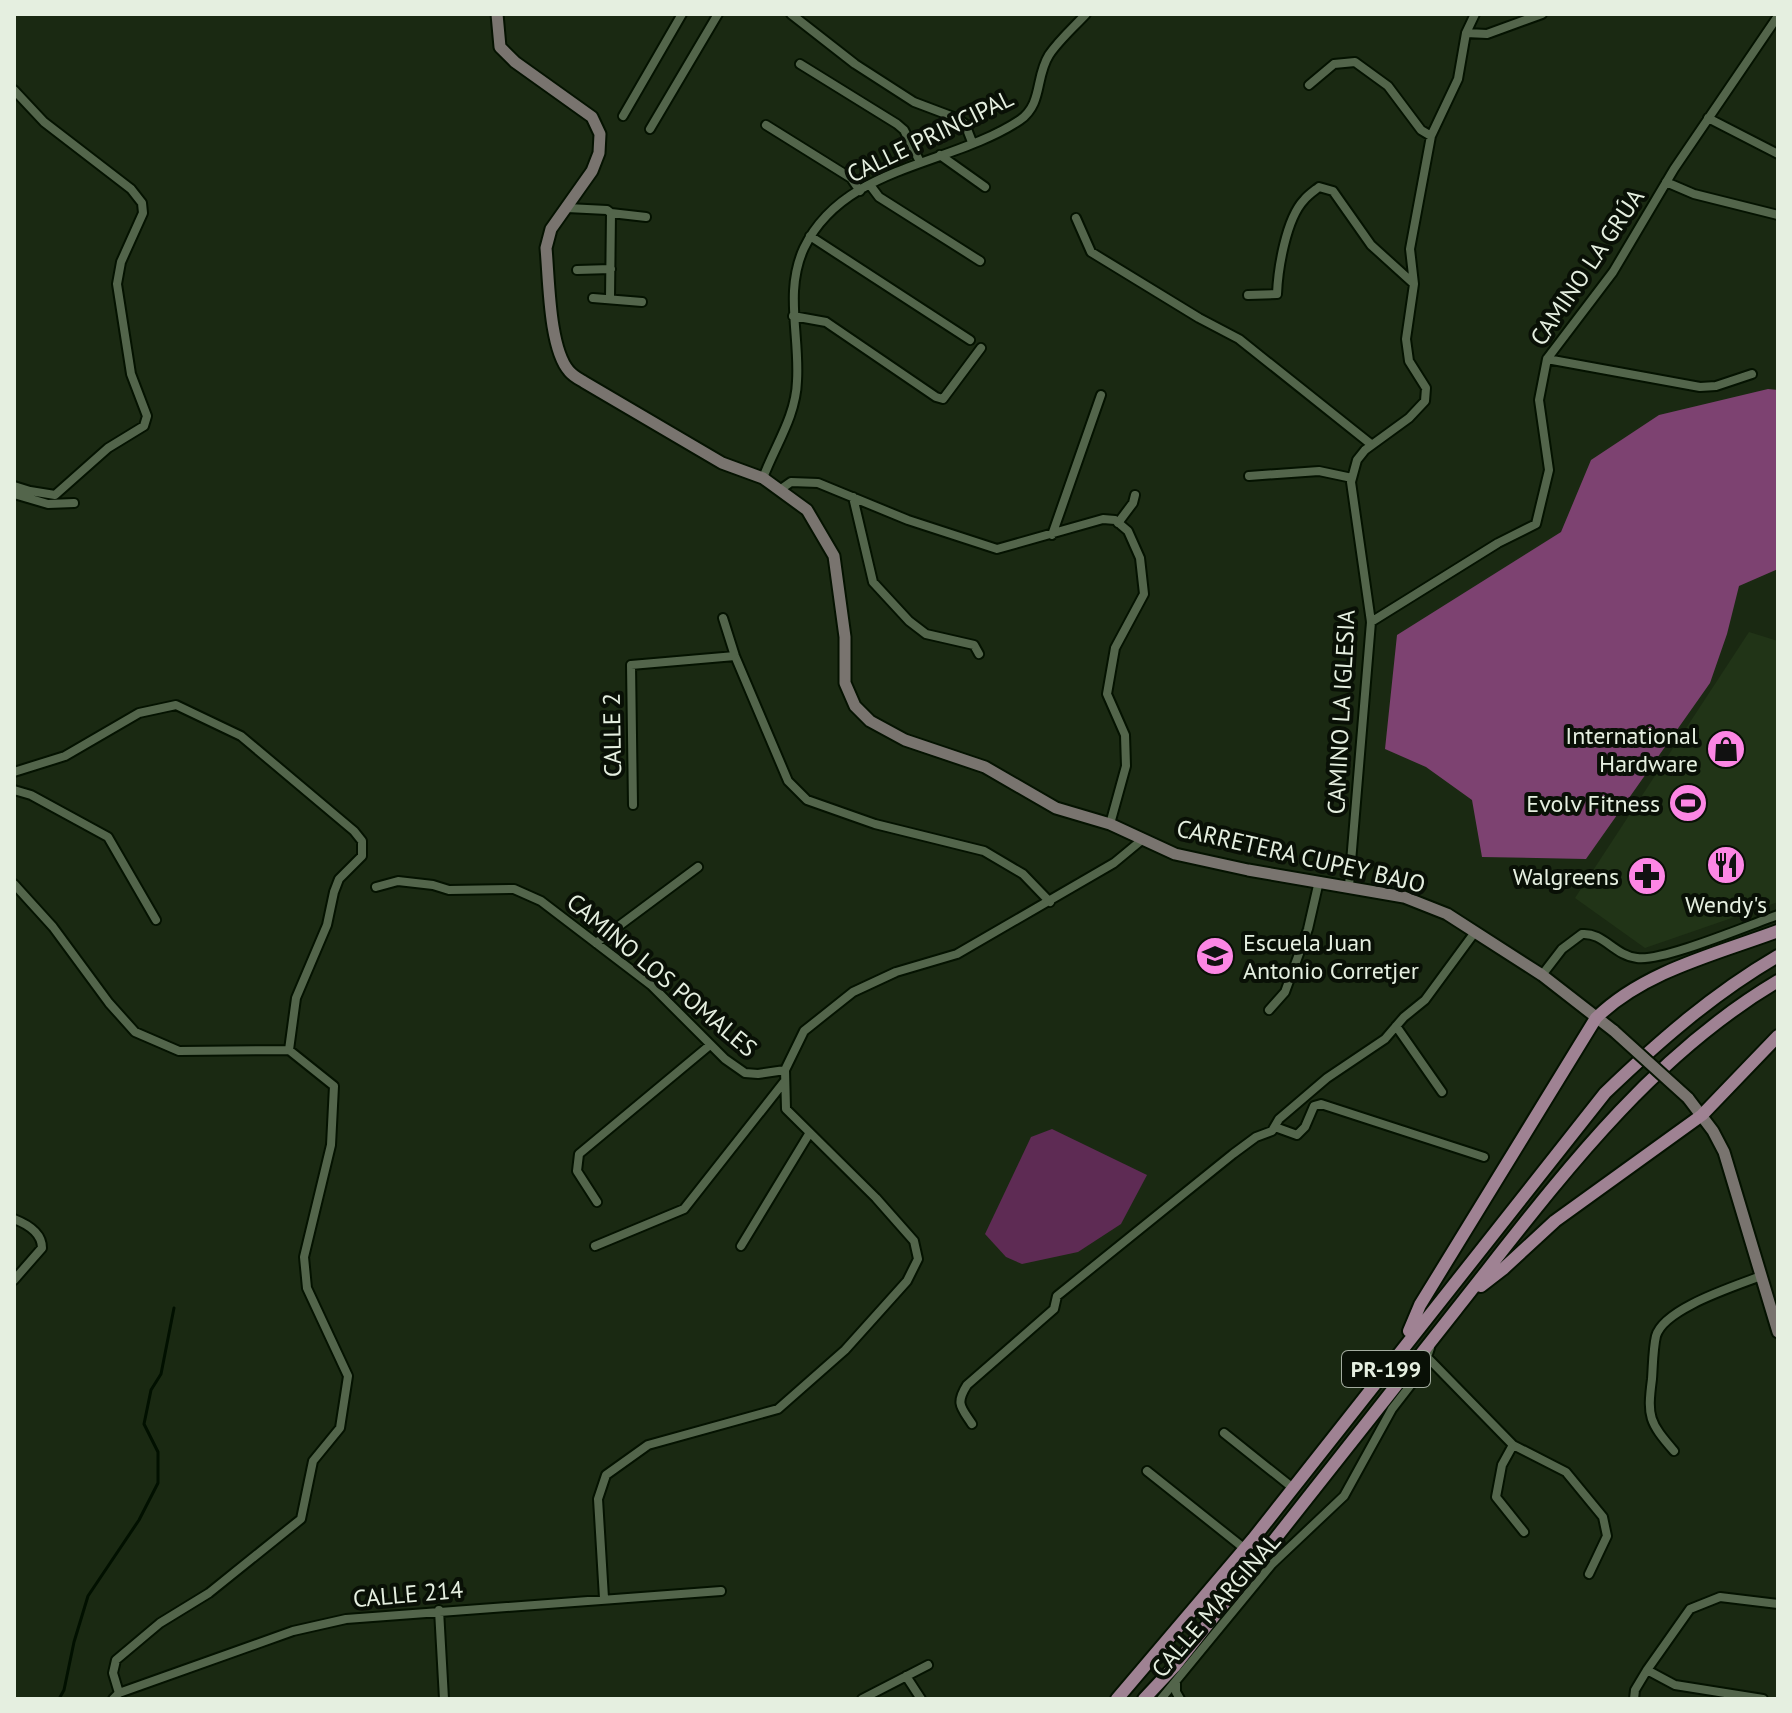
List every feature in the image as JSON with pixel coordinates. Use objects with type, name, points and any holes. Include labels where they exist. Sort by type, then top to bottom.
[{"type":"main road","points":[[1404,1345],[1420,1305],[1596,1018],[1613,1001],[1656,976],[1778,931]]},
{"type":"main road","name":"PR-199","points":[[1117,1699],[1245,1549],[1605,1093],[1658,1042],[1710,1000],[1778,956]]},
{"type":"main road","name":"PR-199","points":[[1144,1699],[1174,1667],[1506,1244],[1621,1108],[1675,1055],[1778,981]]},
{"type":"main road","points":[[1468,1295],[1503,1269],[1555,1221],[1702,1115],[1778,1036]]},
{"type":"street","name":"CARRETERA CUPEY BAJO","points":[[497,14],[500,47],[515,62],[592,117],[600,134],[597,163],[551,229],[546,248],[559,351],[571,374],[722,463],[763,478],[807,510],[834,556],[845,637],[845,683],[855,706],[870,721],[905,740],[985,767],[1056,808],[1110,824],[1175,854],[1404,897],[1447,914],[1542,975],[1614,1031],[1688,1098],[1702,1115],[1724,1152],[1778,1332]]},
{"type":"street","points":[[623,116],[682,14]]},
{"type":"street","points":[[650,129],[718,14]]},
{"type":"street","points":[[791,14],[855,64],[914,102],[959,119],[965,124],[972,142]]},
{"type":"street","name":"CALLE PRINCIPAL","points":[[763,478],[795,400],[798,380],[793,291],[802,251],[822,218],[889,174],[1021,119],[1033,107],[1049,55],[1086,14]]},
{"type":"street","points":[[1249,476],[1319,471],[1352,478],[1357,460],[1425,401],[1426,388],[1409,361],[1406,339],[1414,284],[1410,249],[1431,136],[1458,79],[1466,33],[1475,14]]},
{"type":"street","points":[[1466,33],[1487,34],[1542,14]]},
{"type":"street","name":"CAMINO LA GRÚA","points":[[1371,622],[1498,543],[1536,524],[1549,470],[1539,400],[1547,359],[1613,272],[1666,182],[1778,16]]},
{"type":"street","points":[[1309,85],[1334,64],[1355,62],[1388,86],[1421,130],[1431,136]]},
{"type":"street","points":[[800,64],[897,124],[904,130],[920,162]]},
{"type":"street","points":[[14,90],[44,122],[131,189],[142,203],[143,213],[121,262],[117,284],[131,374],[147,416],[144,426],[108,448],[55,495],[14,486]]},
{"type":"street","points":[[1708,118],[1778,154]]},
{"type":"street","points":[[766,125],[851,178],[860,191]]},
{"type":"street","points":[[940,155],[985,187]]},
{"type":"street","points":[[1666,182],[1694,194],[1778,215]]},
{"type":"street","points":[[870,185],[879,197],[980,261]]},
{"type":"street","points":[[1248,295],[1277,294],[1278,267],[1286,239],[1302,202],[1319,187],[1333,191],[1371,245],[1414,284]]},
{"type":"street","points":[[567,208],[607,210],[646,217]]},
{"type":"street","points":[[610,298],[611,213]]},
{"type":"street","points":[[1076,218],[1091,252],[1239,339],[1372,445]]},
{"type":"street","points":[[810,236],[970,340]]},
{"type":"street","points":[[577,270],[611,269]]},
{"type":"street","points":[[593,298],[642,302]]},
{"type":"street","points":[[793,316],[826,322],[943,399],[981,348]]},
{"type":"street","points":[[1547,359],[1700,387],[1716,386],[1752,374]]},
{"type":"street","points":[[1052,535],[1101,395]]},
{"type":"street","name":"CAMINO LA IGLESIA","points":[[1349,886],[1371,622],[1352,478]]},
{"type":"street","points":[[781,489],[791,482],[818,483],[908,520],[997,549],[1103,519],[1118,523],[1128,531],[1140,558],[1144,594],[1115,648],[1107,694],[1125,735],[1126,766],[1110,824]]},
{"type":"street","points":[[14,494],[48,504],[74,503]]},
{"type":"street","points":[[1118,523],[1133,503],[1135,495]]},
{"type":"street","points":[[853,497],[873,582],[909,621],[926,634],[974,645],[979,654]]},
{"type":"street","points":[[723,618],[735,656],[788,781],[807,800],[875,824],[984,851],[1023,874],[1050,902]]},
{"type":"street","name":"CALLE 2","points":[[633,805],[631,665],[735,656]]},
{"type":"street","points":[[14,772],[65,756],[139,713],[176,705],[241,736],[362,841],[362,856],[339,879],[327,925],[296,998],[289,1050]]},
{"type":"street","points":[[14,790],[31,795],[108,837],[156,920]]},
{"type":"street","points":[[604,1598],[598,1499],[606,1475],[648,1445],[778,1409],[845,1350],[907,1281],[918,1259],[914,1241],[876,1198],[786,1109],[785,1070],[804,1031],[853,992],[896,972],[957,954],[1114,863],[1143,839]]},
{"type":"street","points":[[596,943],[698,867]]},
{"type":"street","name":"CAMINO LOS POMALES","points":[[376,887],[398,881],[449,890],[514,889],[541,901],[651,985],[710,1045],[745,1073],[785,1070]]},
{"type":"street","points":[[1269,1010],[1285,992],[1308,929],[1319,881]]},
{"type":"street","points":[[14,884],[53,927],[109,1003],[135,1032],[179,1051],[289,1050],[334,1086],[331,1145],[304,1257],[307,1288],[348,1376],[340,1428],[313,1461],[301,1519],[209,1593],[160,1623],[116,1660],[113,1673],[116,1696]]},
{"type":"street","points":[[1542,975],[1562,949],[1582,934],[1595,935],[1621,955],[1651,958],[1778,915]]},
{"type":"street","points":[[972,1424],[961,1407],[960,1397],[967,1385],[1054,1309],[1057,1296],[1233,1154],[1256,1137],[1272,1131],[1279,1119],[1327,1078],[1385,1039],[1425,1000],[1475,932]]},
{"type":"street","points":[[1396,1026],[1442,1092]]},
{"type":"street","points":[[597,1202],[577,1171],[579,1154],[710,1045]]},
{"type":"street","points":[[595,1246],[684,1209],[784,1081]]},
{"type":"street","points":[[1275,1127],[1297,1135],[1305,1127],[1314,1106],[1321,1104],[1484,1157]]},
{"type":"street","points":[[741,1246],[809,1134]]},
{"type":"street","points":[[14,1219],[34,1229],[42,1242],[42,1248],[14,1280]]},
{"type":"street","points":[[1674,1451],[1655,1428],[1648,1409],[1657,1333],[1670,1317],[1710,1296],[1761,1276]]},
{"type":"street","name":"CALLE MARGINAL","points":[[1161,1699],[1272,1564],[1344,1496],[1392,1409],[1423,1369],[1432,1340]]},
{"type":"street","points":[[1427,1357],[1513,1445],[1566,1472],[1603,1517],[1607,1536],[1589,1574]]},
{"type":"street","points":[[1224,1433],[1293,1488]]},
{"type":"street","points":[[1513,1445],[1502,1465],[1496,1497],[1524,1532]]},
{"type":"street","points":[[1147,1471],[1245,1549]]},
{"type":"street","name":"CALLE 214","points":[[116,1696],[293,1631],[346,1619],[721,1591]]},
{"type":"street","points":[[1634,1699],[1635,1690],[1647,1670],[1690,1609],[1720,1597],[1778,1604]]},
{"type":"street","points":[[439,1610],[444,1699]]},
{"type":"street","points":[[862,1699],[928,1665]]},
{"type":"street","points":[[1647,1670],[1675,1685],[1763,1699]]},
{"type":"street","points":[[906,1676],[921,1699]]},
{"type":"street","points":[[1176,1681],[1180,1699]]},
{"type":"shaded area","points":[[1768,389],[1778,390],[1778,569],[1739,586],[1710,683],[1586,859],[1482,857],[1472,800],[1426,767],[1385,749],[1397,635],[1561,532],[1591,460],[1659,415]]},
{"type":"shaded area","points":[[1749,632],[1778,641],[1778,902],[1645,948],[1575,898]]},
{"type":"shaded area","points":[[1052,1129],[1147,1175],[1121,1224],[1078,1252],[1022,1264],[1006,1257],[985,1234],[1031,1137]]},
{"type":"waterway","points":[[59,1699],[88,1596],[139,1520],[158,1483],[158,1452],[144,1424],[151,1390],[161,1374],[174,1308]]},
{"type":"place","name":"International Hardware","points":[[1726,749]]},
{"type":"place","name":"Evolv Fitness","points":[[1688,803]]},
{"type":"place","name":"Wendy's","points":[[1726,865]]},
{"type":"place","name":"Walgreens","points":[[1647,876]]},
{"type":"place","name":"Escuela Juan Antonio Corretjer","points":[[1215,956]]}]
